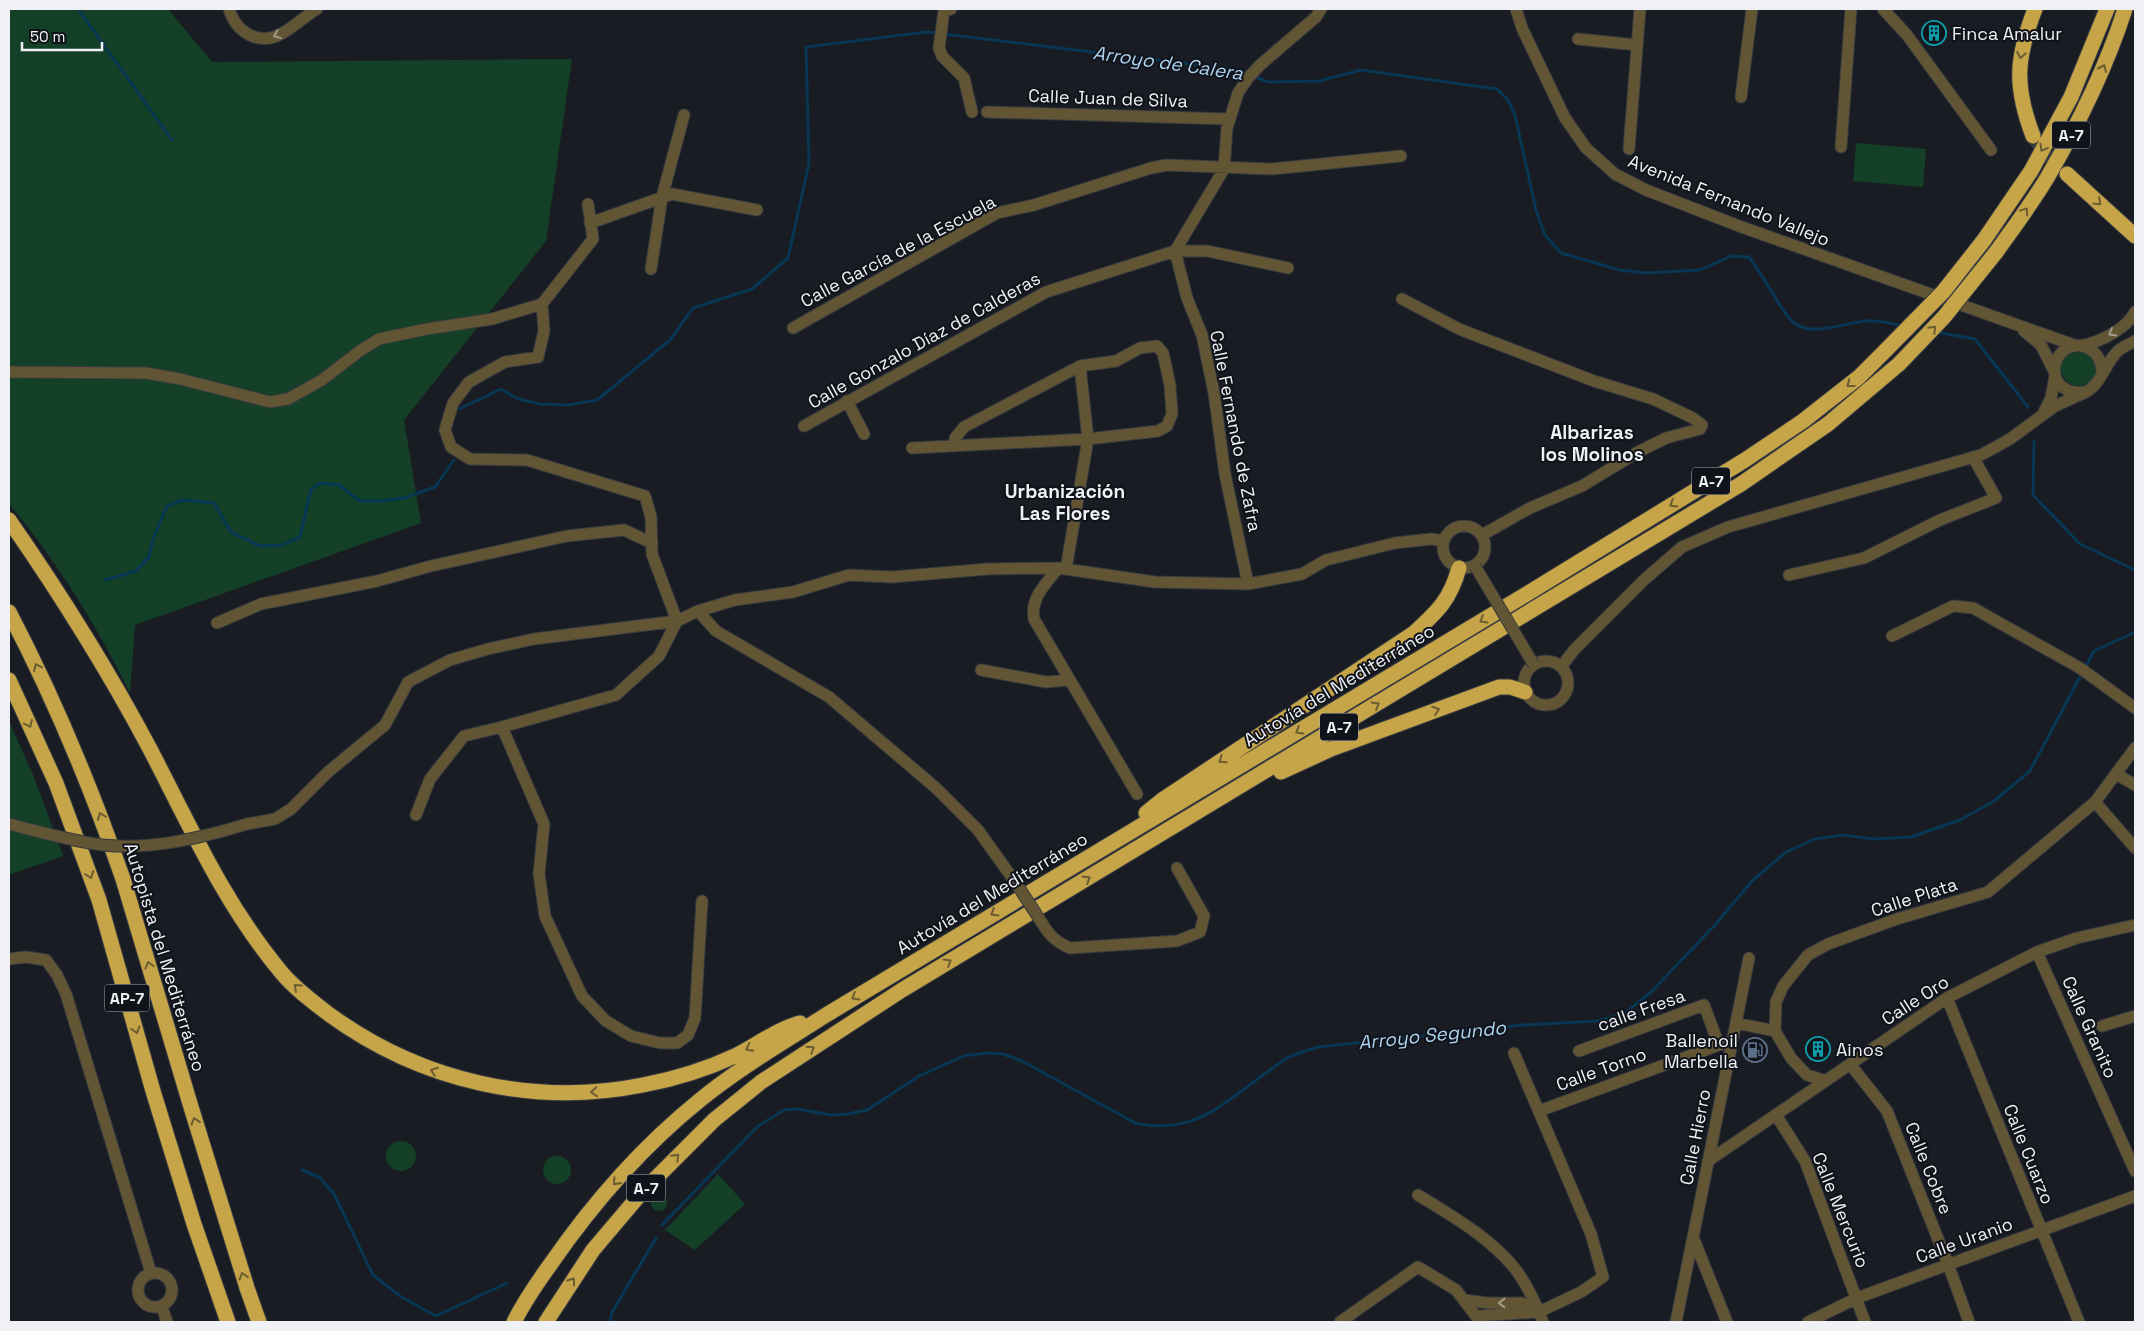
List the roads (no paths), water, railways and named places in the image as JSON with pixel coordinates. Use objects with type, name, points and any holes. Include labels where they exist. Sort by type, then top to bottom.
[{"type":"highway","points":[[2033,136],[2025,115],[2018,68],[2024,39],[2035,9]]},
{"type":"highway","name":"Autovía del Mediterráneo","points":[[515,1321],[534,1288],[572,1234],[597,1204],[657,1138],[715,1089],[826,1015],[1533,590],[1745,460],[1859,377],[1943,292],[1984,240],[2031,171],[2071,97],[2107,9]]},
{"type":"highway","name":"Autovía del Mediterráneo","points":[[546,1322],[593,1250],[643,1191],[714,1120],[770,1076],[910,984],[1169,830],[1748,479],[1828,424],[1899,364],[1944,317],[1997,251],[2046,180],[2087,105],[2116,38],[2125,9]]},
{"type":"highway","points":[[2068,174],[2133,236]]},
{"type":"highway","points":[[9,520],[52,581],[96,650],[150,749],[211,870],[258,942],[283,975],[315,1004],[375,1044],[437,1073],[490,1086],[536,1092],[576,1094],[643,1085],[680,1077],[736,1055],[793,1025],[826,1015]]},
{"type":"highway","points":[[1109,844],[1162,800],[1414,633],[1436,612],[1454,588],[1460,568]]},
{"type":"highway","name":"Autopista del Mediterráneo","points":[[9,612],[57,709],[103,821],[123,879],[231,1236],[260,1322]]},
{"type":"highway","name":"AP-7","points":[[9,680],[56,783],[99,900],[153,1091],[194,1224],[228,1322]]},
{"type":"highway","points":[[1169,830],[1195,821],[1292,767],[1331,749],[1499,688],[1510,687],[1525,692]]},
{"type":"highway","points":[[153,1091],[161,1144],[218,1322]]},
{"type":"street","points":[[229,9],[234,20],[245,34],[268,39],[284,33],[317,9]]},
{"type":"street","points":[[951,9],[944,11],[942,17],[939,48],[942,56],[964,78],[972,112]]},
{"type":"street","points":[[1175,251],[1224,169],[1229,119],[1238,93],[1260,65],[1292,40],[1316,17],[1321,9]]},
{"type":"street","name":"Avenida Fernando Vallejo","points":[[1516,9],[1522,28],[1565,118],[1586,148],[1615,174],[1646,190],[1740,226],[2015,326],[2078,346]]},
{"type":"street","points":[[1629,149],[1640,9]]},
{"type":"street","points":[[1742,97],[1752,9]]},
{"type":"street","points":[[1841,147],[1851,9]]},
{"type":"street","points":[[1883,9],[1907,35],[1991,150]]},
{"type":"street","points":[[1578,39],[1637,45]]},
{"type":"street","name":"Calle Juan de Silva","points":[[987,112],[1229,119]]},
{"type":"street","points":[[651,269],[662,197],[684,115]]},
{"type":"street","name":"Calle García de la Escuela","points":[[793,328],[997,213],[1034,205],[1151,168],[1167,165],[1224,169],[1272,169],[1401,156]]},
{"type":"street","points":[[590,223],[672,194],[757,210]]},
{"type":"street","points":[[9,372],[146,373],[180,379],[270,402],[288,399],[322,380],[361,350],[379,339],[492,319],[542,304],[593,239],[588,204]]},
{"type":"street","name":"Calle Gonzalo Díaz de Calderas","points":[[804,426],[1046,292],[1175,251],[1207,251],[1288,268]]},
{"type":"street","name":"Calle Fernando de Zafra","points":[[1175,251],[1187,298],[1202,334],[1214,393],[1224,474],[1248,584]]},
{"type":"street","points":[[1402,299],[1458,329],[1594,381],[1653,399],[1693,418],[1702,425],[1700,430],[1666,438],[1638,452],[1582,486],[1530,508],[1482,535]]},
{"type":"street","points":[[416,815],[430,779],[464,736],[616,695],[659,656],[677,621],[652,554],[651,518],[645,496],[527,460],[470,459],[450,447],[445,430],[453,403],[469,382],[505,362],[538,357],[544,331],[542,304]]},
{"type":"street","points":[[2041,415],[2051,398],[2057,358],[2061,353],[2100,340],[2117,331],[2132,319],[2135,312]]},
{"type":"street","name":"Avenida Fernando Vallejo","points":[[2015,326],[2041,346],[2055,373]]},
{"type":"street","points":[[1561,667],[1574,650],[1645,579],[1682,547],[1728,527],[1973,457],[2010,439],[2060,403],[2094,388],[2118,351],[2135,341]]},
{"type":"street","points":[[912,448],[955,446],[1088,439],[1158,431],[1167,426],[1172,414],[1170,385],[1163,353],[1157,346],[1140,348],[1116,361],[1080,366],[964,428],[955,438],[955,446]]},
{"type":"street","points":[[2078,346],[2096,353],[2102,366],[2102,374]]},
{"type":"street","points":[[1080,366],[1088,439],[1062,568],[1035,598],[1032,610],[1034,619],[1068,680],[1137,794]]},
{"type":"street","points":[[2055,373],[2059,383],[2070,392],[2086,392]]},
{"type":"street","points":[[847,401],[864,434]]},
{"type":"street","points":[[1789,575],[1864,558],[1940,520],[1996,498],[1973,457]]},
{"type":"street","points":[[1458,527],[1472,527],[1482,535],[1485,542],[1484,556],[1475,566],[1460,568],[1448,561],[1443,548],[1444,541],[1452,530],[1458,527]]},
{"type":"street","points":[[217,623],[261,604],[377,580],[567,536],[624,530],[652,543]]},
{"type":"street","points":[[9,824],[105,845],[145,845],[189,840],[275,818],[291,809],[328,772],[386,725],[408,682],[450,660],[534,639],[677,621],[698,611],[735,600],[793,592],[849,575],[892,577],[988,569],[1062,568],[1155,582],[1248,584],[1302,574],[1326,560],[1396,543],[1431,539],[1444,541]]},
{"type":"street","points":[[1475,566],[1534,665]]},
{"type":"street","points":[[1892,636],[1953,606],[1973,608],[2080,668],[2135,708]]},
{"type":"street","points":[[698,611],[716,631],[829,697],[936,788],[978,830],[1016,882],[1049,934],[1060,943],[1070,948],[1177,941],[1189,938],[1200,932],[1204,916],[1177,868]]},
{"type":"street","points":[[1548,662],[1561,667],[1565,673],[1567,687],[1561,699],[1555,704],[1541,705],[1529,698],[1524,686],[1526,674],[1534,665],[1548,662]]},
{"type":"street","points":[[980,670],[1046,682],[1068,680]]},
{"type":"street","points":[[502,727],[544,824],[539,874],[544,916],[582,996],[606,1022],[631,1036],[660,1042],[677,1043],[688,1034],[695,1018],[702,901]]},
{"type":"street","name":"Calle Plata","points":[[1775,1032],[1776,1002],[1783,986],[1808,955],[1828,944],[1888,922],[1988,892],[2096,802],[2135,748]]},
{"type":"street","points":[[2116,774],[2135,785]]},
{"type":"street","points":[[2096,802],[2135,848]]},
{"type":"street","name":"Calle Oro","points":[[1708,1161],[1947,998],[2037,952],[2076,938],[2135,924]]},
{"type":"street","name":"Calle Granito","points":[[2037,952],[2135,1171]]},
{"type":"street","points":[[9,959],[26,957],[46,960],[57,975],[66,994],[151,1273]]},
{"type":"street","name":"Calle Hierro","points":[[1676,1322],[1749,958]]},
{"type":"street","name":"Calle Cuarzo","points":[[1947,998],[2079,1322]]},
{"type":"street","name":"calle Fresa","points":[[1579,1051],[1704,1005],[1719,1044]]},
{"type":"street","points":[[2102,1026],[2135,1016]]},
{"type":"street","points":[[1736,1023],[1775,1032],[1791,1058],[1807,1075],[1826,1081]]},
{"type":"street","name":"Calle Torno","points":[[1539,1111],[1719,1044],[1732,1041]]},
{"type":"street","points":[[1340,1322],[1418,1266],[1456,1290],[1464,1300],[1473,1319],[1541,1317],[1603,1277],[1590,1234],[1514,1053]]},
{"type":"street","name":"Calle Cobre","points":[[1850,1064],[1887,1111],[1969,1322]]},
{"type":"street","name":"Calle Mercurio","points":[[1776,1115],[1805,1161],[1865,1322]]},
{"type":"street","points":[[1418,1195],[1492,1246],[1516,1270],[1530,1292],[1541,1317]]},
{"type":"street","name":"Calle Uranio","points":[[1808,1322],[1857,1298],[2135,1196]]},
{"type":"street","points":[[1693,1237],[1727,1322]]},
{"type":"street","points":[[151,1273],[160,1273],[167,1277],[172,1284],[173,1292],[170,1300],[162,1307],[148,1307],[142,1303],[138,1293],[138,1286],[142,1278],[151,1273]]},
{"type":"street","points":[[1464,1300],[1488,1303],[1522,1303],[1541,1317]]},
{"type":"street","points":[[162,1307],[167,1322]]},
{"type":"waterway","points":[[78,9],[172,140]]},
{"type":"waterway","name":"Arroyo de Calera","points":[[459,409],[501,389],[518,399],[540,404],[568,405],[597,400],[670,340],[693,308],[752,289],[788,258],[809,163],[806,47],[926,32],[937,33]]},
{"type":"waterway","name":"Arroyo de Calera","points":[[944,34],[1239,70],[1268,82],[1319,81],[1361,70],[1497,89],[1508,100],[1515,115],[1536,210],[1545,235],[1561,253],[1620,270],[1646,273],[1700,270],[1731,256],[1749,257],[1784,311],[1796,325],[1815,329],[1856,322],[1879,321],[1903,326]]},
{"type":"waterway","name":"Arroyo de Calera","points":[[1936,332],[1975,339],[2028,407]]},
{"type":"waterway","name":"Arroyo de Calera","points":[[2034,441],[2033,495],[2080,544],[2135,570]]},
{"type":"waterway","name":"Arroyo de Calera","points":[[105,580],[136,571],[149,557],[153,539],[167,506],[183,500],[214,503],[231,532],[260,546],[282,545],[300,537],[311,489],[320,483],[339,485],[360,501],[404,498],[435,487],[454,460]]},
{"type":"waterway","name":"Arroyo Segundo","points":[[2085,668],[2094,651],[2135,632]]},
{"type":"waterway","name":"Arroyo Segundo","points":[[662,1225],[757,1127],[784,1110],[797,1109],[831,1115],[867,1110],[919,1076],[964,1056],[986,1053],[1003,1054],[1022,1061],[1135,1123],[1155,1126],[1173,1125],[1189,1122],[1204,1116],[1233,1098],[1289,1057],[1318,1047],[1523,1025],[1597,1021],[1624,1014],[1651,992],[1714,926],[1752,881],[1786,852],[1815,839],[1842,835],[1874,839],[1911,837],[1960,820],[1994,801],[2030,771],[2082,673]]},
{"type":"waterway","points":[[302,1170],[319,1177],[334,1194],[373,1275],[400,1296],[436,1316],[507,1283]]},
{"type":"waterway","name":"Arroyo Segundo","points":[[610,1322],[612,1312],[656,1238]]},
{"type":"tunnel","points":[[2033,136],[2049,157],[2065,172]]},
{"type":"place","name":"Finca Amalur","points":[[1934,33]]},
{"type":"place","name":"Ainos","points":[[1818,1049]]},
{"type":"place","name":"Ballenoil Marbella","points":[[1755,1050]]},
{"type":"district","name":"Albarizas los Molinos","points":[[1592,443]]},
{"type":"district","name":"Urbanización Las Flores","points":[[1065,502]]}]
